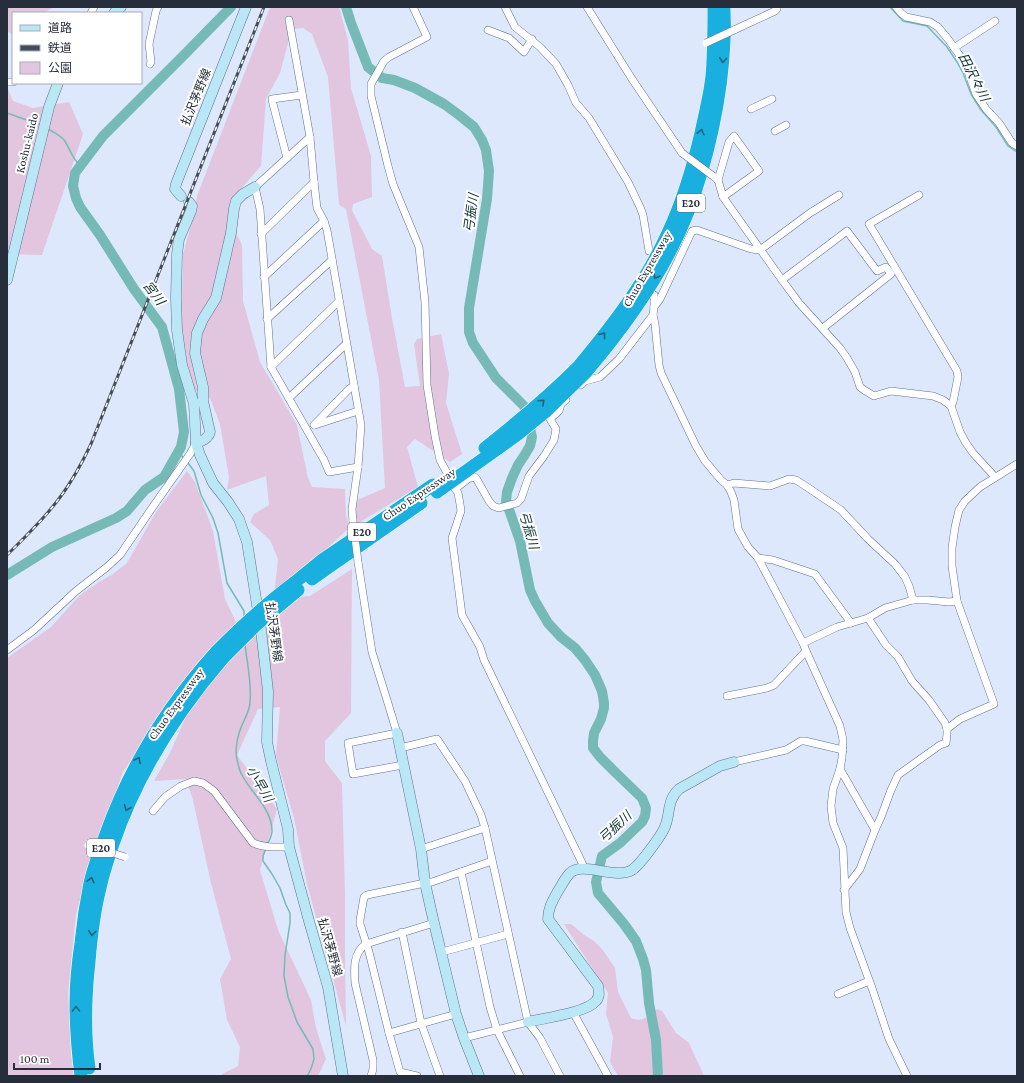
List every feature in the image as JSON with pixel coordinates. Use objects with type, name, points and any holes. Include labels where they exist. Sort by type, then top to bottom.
[{"type":"highway","name":"Chuo Expressway","points":[[582,369],[594,347],[629,302],[656,258],[679,208],[690,174],[707,108],[712,78],[714,7]]},
{"type":"highway","name":"Chuo Expressway","points":[[81,1076],[76,1027],[77,980],[90,882],[96,860],[122,792],[148,741],[183,690],[220,655],[256,625],[328,556],[435,489],[582,369],[619,332],[650,286],[670,250],[688,212],[701,172],[716,110],[721,78],[724,41],[724,7]]},
{"type":"highway","name":"Chuo Expressway","points":[[90,1076],[86,1022],[87,980],[96,909],[107,862],[128,805],[142,774],[176,718],[207,677],[220,655]]},
{"type":"street","points":[[150,64],[149,44],[158,7]]},
{"type":"street","name":"払沢茅野線","points":[[246,7],[176,184],[175,189],[192,206],[179,239],[177,254],[177,330],[182,365],[194,404],[196,443],[213,483],[239,519],[247,542],[261,630],[268,691],[267,742],[288,829],[289,847],[328,987],[343,1076]]},
{"type":"street","points":[[413,7],[427,37],[384,61],[371,84],[371,96],[391,178],[419,247],[425,302],[427,385],[435,436],[440,460],[458,493],[461,511],[452,538],[462,615],[480,647],[484,660],[585,869]]},
{"type":"street","points":[[505,7],[515,27],[532,39],[556,64],[576,103],[589,118],[628,182],[643,215],[649,252]]},
{"type":"street","points":[[587,7],[632,79],[682,153],[716,178],[724,198],[760,250],[799,303],[823,328],[847,358],[855,372],[860,387],[874,396],[891,391],[933,396],[943,400],[951,406],[960,432],[966,443],[995,477]]},
{"type":"street","points":[[706,43],[775,11],[777,7]]},
{"type":"street","points":[[896,7],[901,14],[906,17],[930,22],[938,27],[965,63],[976,94],[986,109],[999,123],[1012,143],[1017,146]]},
{"type":"street","points":[[289,20],[310,137],[317,208],[324,221],[332,260],[361,425],[358,467],[352,509],[358,562],[372,652],[397,733],[421,849],[425,883],[456,1014],[464,1038],[480,1076]]},
{"type":"street","points":[[954,48],[996,21]]},
{"type":"street","points":[[488,30],[509,38],[524,52],[532,39]]},
{"type":"street","name":"Koshu-kaido","points":[[7,280],[49,107],[58,84]]},
{"type":"street","points":[[287,158],[272,99],[302,96]]},
{"type":"street","points":[[752,109],[772,99]]},
{"type":"street","points":[[775,131],[786,125]]},
{"type":"street","points":[[716,178],[729,142],[734,136],[759,171],[724,198]]},
{"type":"street","points":[[7,650],[34,630],[76,591],[120,555],[190,454],[196,443],[209,436],[210,432],[203,401],[204,387],[195,353],[197,333],[216,298],[231,233],[236,201],[243,194],[255,187],[310,137]]},
{"type":"street","points":[[261,234],[314,182]]},
{"type":"street","points":[[255,187],[260,209],[271,366],[324,460],[329,472],[358,467]]},
{"type":"street","points":[[455,489],[468,479],[474,477],[493,506],[499,508],[517,503],[521,499],[529,476],[554,440],[556,429],[550,419],[558,411],[561,404],[585,381],[600,377],[614,363],[654,311],[692,231],[697,230],[751,249],[760,250],[810,213],[839,195]]},
{"type":"street","points":[[918,195],[870,224],[957,371],[958,377],[951,406]]},
{"type":"street","points":[[264,277],[324,221]]},
{"type":"street","points":[[782,280],[847,231],[876,271],[886,267],[891,274],[823,328]]},
{"type":"street","points":[[267,319],[332,260]]},
{"type":"street","points":[[654,295],[659,365],[662,373],[699,451],[705,461],[721,480],[727,484],[734,500],[738,529],[748,547],[758,558],[804,647],[840,726],[843,740],[843,750],[840,769],[833,789],[831,806],[833,823],[843,848],[846,912],[850,928],[889,1039],[907,1076]]},
{"type":"street","points":[[271,366],[339,301]]},
{"type":"street","points":[[289,398],[346,344]]},
{"type":"street","points":[[307,430],[314,425],[349,389],[354,386]]},
{"type":"street","points":[[314,425],[358,411]]},
{"type":"street","points":[[947,728],[960,719],[994,704],[957,601],[952,566],[952,548],[959,510],[965,501],[980,487],[1017,464]]},
{"type":"street","points":[[727,484],[734,483],[770,486],[789,479],[796,480],[841,510],[868,539],[895,564],[905,577],[913,600]]},
{"type":"street","points":[[758,558],[773,560],[814,574],[851,622]]},
{"type":"street","points":[[727,696],[767,688],[774,685],[804,647],[837,627],[868,618],[885,608],[913,600],[957,601]]},
{"type":"street","points":[[844,890],[860,869],[898,775],[940,745],[946,743],[947,734],[947,728],[929,700],[912,681],[898,657],[886,645],[868,618]]},
{"type":"street","points":[[397,733],[348,743],[354,774],[403,765]]},
{"type":"street","points":[[400,748],[437,739],[465,781],[481,815],[485,828],[528,1022],[540,1038],[560,1076]]},
{"type":"street","points":[[464,1038],[586,1009],[598,1000],[598,986],[548,919],[549,906],[571,872],[585,869],[620,874],[635,868],[665,828],[673,794],[679,789],[720,766],[786,750],[801,741],[843,750]]},
{"type":"street","points":[[840,769],[875,830]]},
{"type":"street","points":[[153,811],[166,797],[181,786],[194,781],[203,783],[214,791],[253,843],[271,847],[289,847]]},
{"type":"street","points":[[421,849],[485,828]]},
{"type":"street","points":[[86,844],[125,857]]},
{"type":"street","points":[[417,1076],[400,1072],[388,1033],[360,924],[364,897],[367,895],[432,882],[492,861]]},
{"type":"street","points":[[461,872],[490,1007],[497,1030],[520,1076]]},
{"type":"street","points":[[371,1076],[373,1060],[355,983],[355,958],[361,947],[366,944],[434,923]]},
{"type":"street","points":[[402,932],[421,1023],[440,1076]]},
{"type":"street","points":[[442,952],[508,934]]},
{"type":"street","points":[[838,994],[868,981]]},
{"type":"street","points":[[573,1012],[608,1076]]},
{"type":"street","points":[[388,1033],[456,1014]]},
{"type":"green space","points":[[7,7],[54,7],[46,12],[12,12],[12,34],[7,31]]},
{"type":"green space","points":[[270,7],[339,7],[348,40],[351,88],[371,156],[372,197],[353,204],[352,210],[372,249],[382,256],[405,387],[420,386],[414,344],[417,339],[441,334],[449,374],[446,403],[462,454],[450,462],[415,439],[407,447],[418,487],[355,525],[355,501],[385,488],[379,380],[346,209],[339,205],[328,77],[312,34],[303,28],[292,29],[280,73],[266,99],[261,166],[231,200],[228,216],[242,245],[243,301],[260,362],[297,425],[308,478],[312,487],[345,489],[346,515],[350,527],[274,597],[278,559],[270,540],[250,522],[254,514],[269,505],[266,476],[227,490],[229,477],[220,424],[210,398],[191,387],[180,328],[183,254],[193,218],[197,196]]},
{"type":"green space","points":[[7,87],[13,101],[33,108],[69,102],[83,134],[42,255],[7,254]]},
{"type":"green space","points":[[187,471],[195,482],[213,531],[225,599],[235,620],[243,648],[298,597],[310,596],[352,569],[351,713],[325,741],[325,761],[342,783],[346,1026],[307,884],[294,818],[276,756],[280,707],[258,709],[237,755],[277,809],[260,870],[278,930],[311,1000],[316,1028],[326,1059],[318,1076],[222,1076],[222,1074],[238,1066],[240,1047],[227,1020],[220,979],[231,959],[210,879],[193,800],[186,779],[154,781],[170,753],[217,645],[177,688],[123,772],[92,860],[76,914],[68,994],[71,1055],[74,1076],[7,1076],[7,658],[51,627],[80,595],[113,574],[127,563],[156,512]]},
{"type":"green space","points":[[564,924],[571,924],[594,941],[602,949],[615,968],[618,992],[631,1018],[639,1020],[648,1016],[657,1009],[662,1011],[676,1033],[689,1043],[704,1076],[618,1076],[610,1062],[613,1037],[606,1014],[608,993]]},
{"type":"waterway","name":"宮川","points":[[7,575],[52,547],[116,518],[127,511],[145,490],[164,477],[181,447],[184,432],[179,389],[162,327],[134,289],[100,235],[80,207],[73,186],[75,173],[103,136],[231,7]]},
{"type":"waterway","name":"弓振川","points":[[346,7],[368,67],[382,78],[394,80],[415,88],[444,104],[474,127],[486,150],[489,171],[487,199],[469,308],[469,332],[473,343],[496,378],[525,407],[532,437],[530,446],[512,478],[507,492],[506,501],[520,541],[530,590],[548,623],[561,637],[575,648],[585,660],[595,675],[602,691],[604,708],[601,719],[594,733],[593,748],[600,757],[642,798],[646,808],[645,816],[642,822],[620,843],[602,856],[596,882],[598,893],[636,941],[643,959],[646,970],[649,1003],[656,1040],[658,1076]]},
{"type":"waterway","name":"田沢々川","points":[[890,7],[903,21],[927,26],[947,47],[963,73],[971,94],[981,110],[996,127],[1008,146],[1017,152]]},
{"type":"waterway","points":[[7,113],[41,125]]},
{"type":"waterway","points":[[48,129],[64,140],[75,160],[80,165]]},
{"type":"waterway","name":"小早川","points":[[179,452],[184,459]]},
{"type":"waterway","name":"小早川","points":[[188,463],[194,471],[201,495],[213,518],[218,533],[227,583],[244,611],[244,617]]},
{"type":"waterway","name":"小早川","points":[[245,644],[250,681],[250,705],[239,734],[236,754],[241,774],[269,816],[272,831],[267,845]]},
{"type":"waterway","name":"小早川","points":[[266,848],[263,861],[280,888],[290,913],[284,976],[288,997],[297,1022],[313,1049],[314,1059],[307,1076]]},
{"type":"railway","points":[[7,555],[49,512],[65,491],[91,444],[264,7]]}]
